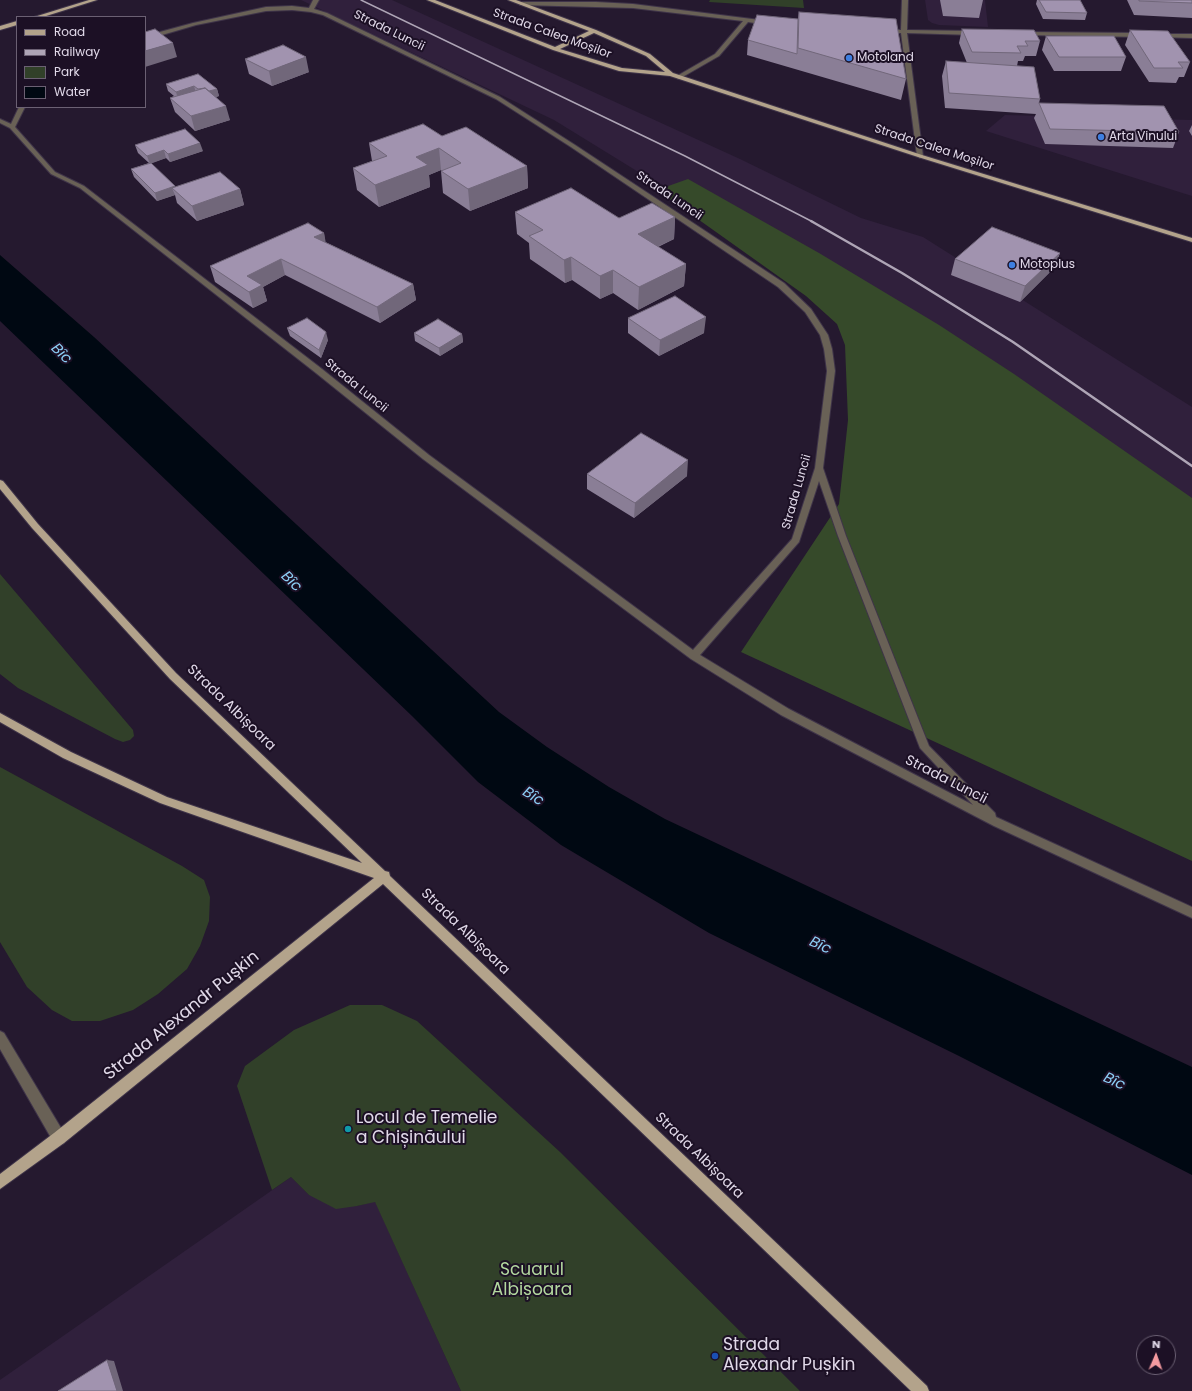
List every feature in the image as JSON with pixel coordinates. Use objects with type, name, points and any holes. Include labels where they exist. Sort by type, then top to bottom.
[{"type":"main road","points":[[40,16],[94,0]]},
{"type":"main road","name":"Strada Calea Moșilor","points":[[430,0],[555,49],[621,70],[671,74],[920,156],[1192,240]]},
{"type":"main road","name":"Strada Calea Moșilor","points":[[511,0],[594,31],[648,55],[671,74]]},
{"type":"main road","points":[[0,28],[16,23]]},
{"type":"main road","points":[[555,49],[594,31]]},
{"type":"main road","name":"Strada Albișoara","points":[[0,483],[35,526],[173,676],[385,876],[922,1391]]},
{"type":"main road","points":[[0,717],[67,755],[164,800],[385,876]]},
{"type":"main road","name":"Strada Alexandr Pușkin","points":[[0,1182],[59,1138],[385,876]]},
{"type":"street","points":[[311,10],[316,0]]},
{"type":"street","points":[[905,0],[904,33],[920,156]]},
{"type":"street","points":[[522,4],[596,4],[633,6],[775,24]]},
{"type":"street","name":"Strada Luncii","points":[[146,38],[195,24],[266,9],[292,8],[311,10],[337,19],[498,98],[573,146],[781,285],[808,311],[824,335],[828,349],[831,371],[819,468],[796,540],[694,656]]},
{"type":"street","points":[[680,77],[717,55],[746,21]]},
{"type":"street","points":[[881,31],[904,33],[984,34]]},
{"type":"street","points":[[1016,34],[1148,36]]},
{"type":"street","points":[[1155,36],[1192,36]]},
{"type":"street","points":[[12,127],[22,108]]},
{"type":"street","name":"Strada Luncii","points":[[0,121],[12,127],[53,172],[82,187],[426,457],[694,656],[784,712],[998,823],[1192,913]]},
{"type":"street","points":[[819,468],[842,536],[925,748],[998,823]]},
{"type":"street","points":[[0,1037],[59,1138]]},
{"type":"shaded area","points":[[301,0],[392,0],[740,159],[861,218],[923,237],[1192,407],[1192,546],[718,221],[554,120]]},
{"type":"shaded area","points":[[925,0],[985,0],[988,27],[939,25],[932,23],[928,20]]},
{"type":"shaded area","points":[[1005,115],[1192,120],[1192,196],[986,131]]},
{"type":"shaded area","points":[[291,1177],[309,1195],[357,1206],[375,1201],[461,1391],[0,1391],[0,1380]]},
{"type":"green space","points":[[710,0],[803,0],[804,8],[709,2]]},
{"type":"green space","points":[[688,179],[819,253],[939,325],[1014,374],[1192,498],[1192,861],[741,652],[839,504],[848,420],[845,345],[837,324],[806,296],[657,190]]},
{"type":"green space","points":[[0,574],[133,730],[134,736],[130,740],[123,742],[115,739],[18,688],[0,674]]},
{"type":"green space","points":[[0,767],[182,866],[204,880],[210,897],[209,921],[200,946],[187,969],[158,994],[133,1010],[100,1021],[72,1021],[52,1010],[27,987],[0,942]]},
{"type":"green space","name":"Scuarul Albișoara","points":[[350,1005],[382,1005],[417,1021],[560,1152],[800,1391],[461,1391],[375,1202],[336,1209],[309,1195],[291,1177],[272,1190],[237,1086],[245,1066],[294,1030]]},
{"type":"water","name":"Bîc","points":[[0,255],[94,337],[499,712],[547,747],[609,787],[665,819],[1192,1067],[1192,1175],[959,1056],[709,933],[561,845],[478,782],[412,716],[0,321]]},
{"type":"building","points":[[1039,0],[1080,0],[1087,13],[1046,12]]},
{"type":"building","points":[[1192,0],[1192,3],[1139,1]]},
{"type":"building","points":[[799,12],[896,19],[906,79],[798,48]]},
{"type":"building","points":[[757,15],[798,19],[797,54],[748,40]]},
{"type":"building","points":[[155,29],[173,43],[146,51],[146,32]]},
{"type":"building","points":[[962,29],[1034,30],[1040,41],[1025,41],[1028,46],[1017,46],[1021,53],[972,52]]},
{"type":"building","points":[[1130,30],[1168,31],[1190,62],[1178,62],[1183,68],[1154,68]]},
{"type":"building","points":[[1046,36],[1114,36],[1126,57],[1059,57]]},
{"type":"building","points":[[283,45],[306,57],[269,71],[245,59]]},
{"type":"building","points":[[946,61],[1034,67],[1040,99],[949,93]]},
{"type":"building","points":[[198,74],[217,89],[209,91],[205,88],[198,89],[194,86],[176,92],[166,84]]},
{"type":"building","points":[[205,88],[226,106],[191,116],[170,98]]},
{"type":"building","points":[[1039,103],[1164,106],[1179,132],[1050,129]]},
{"type":"building","points":[[423,124],[442,136],[466,127],[527,166],[468,189],[441,171],[461,163],[439,148],[416,157],[428,165],[375,185],[353,168],[387,156],[369,143]]},
{"type":"building","points":[[185,129],[200,143],[168,154],[164,150],[147,156],[135,145]]},
{"type":"building","points":[[151,163],[175,186],[155,193],[131,169]]},
{"type":"building","points":[[220,172],[240,189],[192,206],[172,188]]},
{"type":"building","points":[[571,188],[619,218],[652,203],[675,217],[638,234],[686,264],[639,287],[613,270],[600,276],[571,257],[564,260],[529,236],[543,230],[515,212]]},
{"type":"building","points":[[308,223],[324,233],[314,237],[413,284],[377,307],[281,259],[247,276],[262,285],[249,292],[210,266]]},
{"type":"building","points":[[992,227],[1060,253],[1025,286],[955,259]]},
{"type":"building","points":[[675,296],[706,317],[660,340],[628,318]]},
{"type":"building","points":[[307,318],[326,332],[319,350],[287,328]]},
{"type":"building","points":[[438,319],[462,334],[439,348],[414,333]]},
{"type":"building","points":[[641,433],[688,460],[635,503],[587,474]]},
{"type":"building","points":[[107,1360],[117,1391],[58,1391]]},
{"type":"railway","points":[[361,0],[685,156],[813,222]]},
{"type":"railway","points":[[811,221],[902,273],[1013,342],[1192,466]]},
{"type":"place","name":"Motoland","points":[[849,58]]},
{"type":"place","name":"Arta Vinului","points":[[1101,137]]},
{"type":"place","name":"Motoplus","points":[[1012,265]]},
{"type":"place","name":"Locul de Temelie a Chișinăului","points":[[348,1129]]},
{"type":"place","name":"Strada Alexandr Pușkin","points":[[715,1356]]}]
